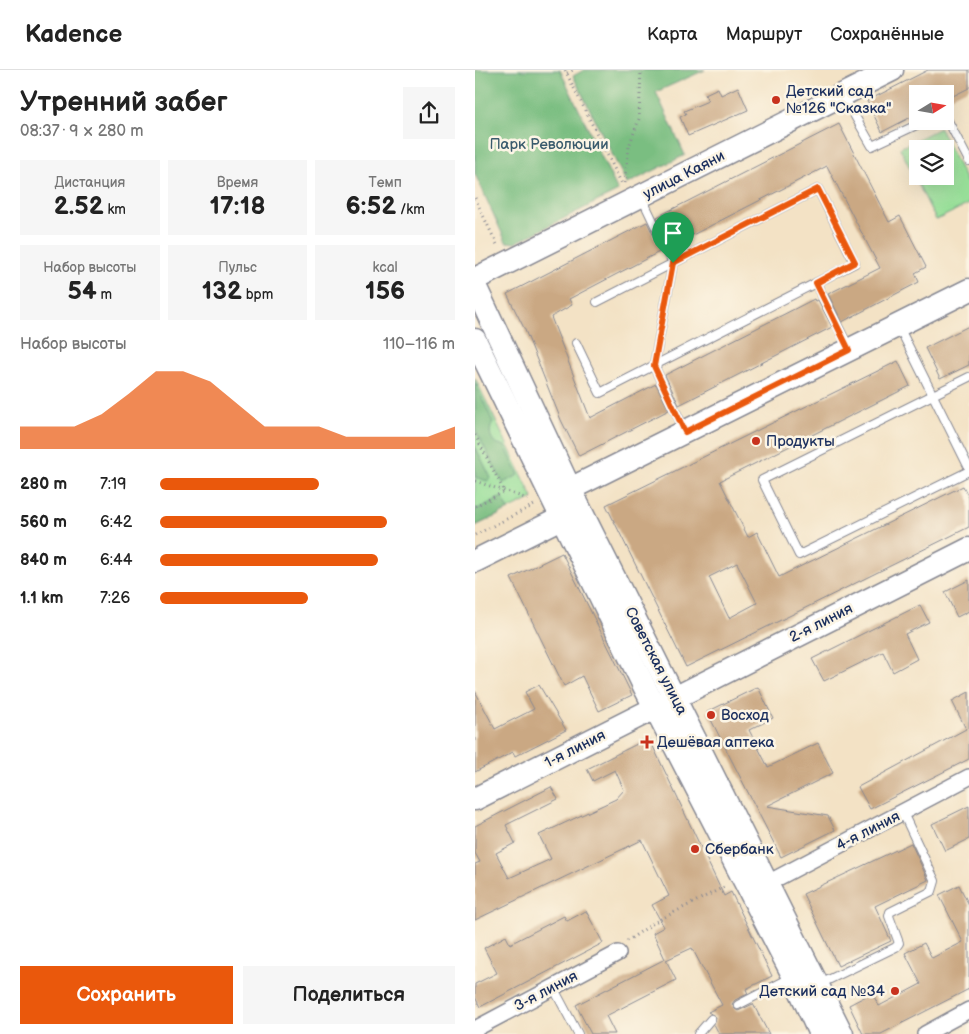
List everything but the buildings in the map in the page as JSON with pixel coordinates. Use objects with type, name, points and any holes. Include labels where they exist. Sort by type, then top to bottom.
[{"type":"main road","name":"улица Каяни","points":[[475,279],[892,70]]},
{"type":"main road","name":"Советская улица","points":[[475,286],[570,489],[665,703],[820,1034]]},
{"type":"main road","points":[[475,560],[561,518],[570,489],[969,290]]},
{"type":"main road","name":"Советская улица","points":[[475,340],[561,518],[767,884],[842,1034]]},
{"type":"main road","name":"2-я линия","points":[[665,703],[969,549]]},
{"type":"main road","name":"1-я линия","points":[[475,799],[665,703]]},
{"type":"street","name":"4-я линия","points":[[767,884],[969,777]]},
{"type":"street","name":"3-я линия","points":[[475,1029],[618,953]]},
{"type":"street","points":[[925,1034],[969,1010]]},
{"type":"lane","points":[[843,95],[871,146],[909,128]]},
{"type":"lane","points":[[953,130],[969,161]]},
{"type":"lane","points":[[576,343],[600,393],[855,262],[818,189],[597,302]]},
{"type":"lane","points":[[641,197],[673,263],[654,366],[685,432]]},
{"type":"lane","points":[[816,283],[849,350]]},
{"type":"lane","points":[[898,325],[933,395],[969,470],[799,556],[761,480],[933,395],[969,377]]},
{"type":"lane","points":[[817,985],[896,948],[899,943],[889,916],[890,912],[932,891],[935,881],[903,813]]},
{"type":"lane","points":[[738,1005],[794,976]]},
{"type":"lane","points":[[553,987],[578,1034]]},
{"type":"lane","points":[[698,1034],[711,1018]]},
{"type":"path","points":[[573,70],[566,72],[624,188],[629,146],[639,119],[641,70]]},
{"type":"path","points":[[475,436],[504,492]]},
{"type":"path","points":[[475,481],[539,503],[475,535]]},
{"type":"path","points":[[475,506],[504,492]]},
{"type":"path","points":[[618,953],[625,942],[655,922],[729,884]]},
{"type":"green space","name":"Парк Революции","points":[[475,70],[560,70],[618,191],[515,243],[506,242],[475,174]]},
{"type":"green space","points":[[584,70],[705,70],[656,92],[685,155],[627,184],[573,76]]},
{"type":"green space","points":[[936,130],[941,130],[946,140],[916,140]]},
{"type":"green space","points":[[909,144],[909,166],[900,148]]},
{"type":"green space","points":[[954,156],[969,187],[969,204],[936,220],[918,185],[954,185]]},
{"type":"green space","points":[[475,378],[533,498],[475,526]]},
{"type":"green space","points":[[475,383],[493,422],[490,430],[492,438],[495,443],[505,446],[519,475],[503,483],[475,429]]},
{"type":"green space","points":[[475,446],[491,478],[487,481],[475,477]]},
{"type":"green space","points":[[502,497],[509,510],[475,526],[475,510]]},
{"type":"place","name":"Детский сад №126 \"Сказка\"","points":[[776,100]]},
{"type":"place","name":"Продукты","points":[[756,441]]},
{"type":"place","name":"Восход","points":[[711,715]]},
{"type":"place","name":"Дешёвая аптека","points":[[647,742]]},
{"type":"place","name":"Сбербанк","points":[[695,849]]},
{"type":"place","name":"Детский сад №34","points":[[895,991]]},
{"type":"route","points":[[818,189],[855,262],[816,283],[849,350],[685,432],[654,366],[673,263],[818,189]]}]
